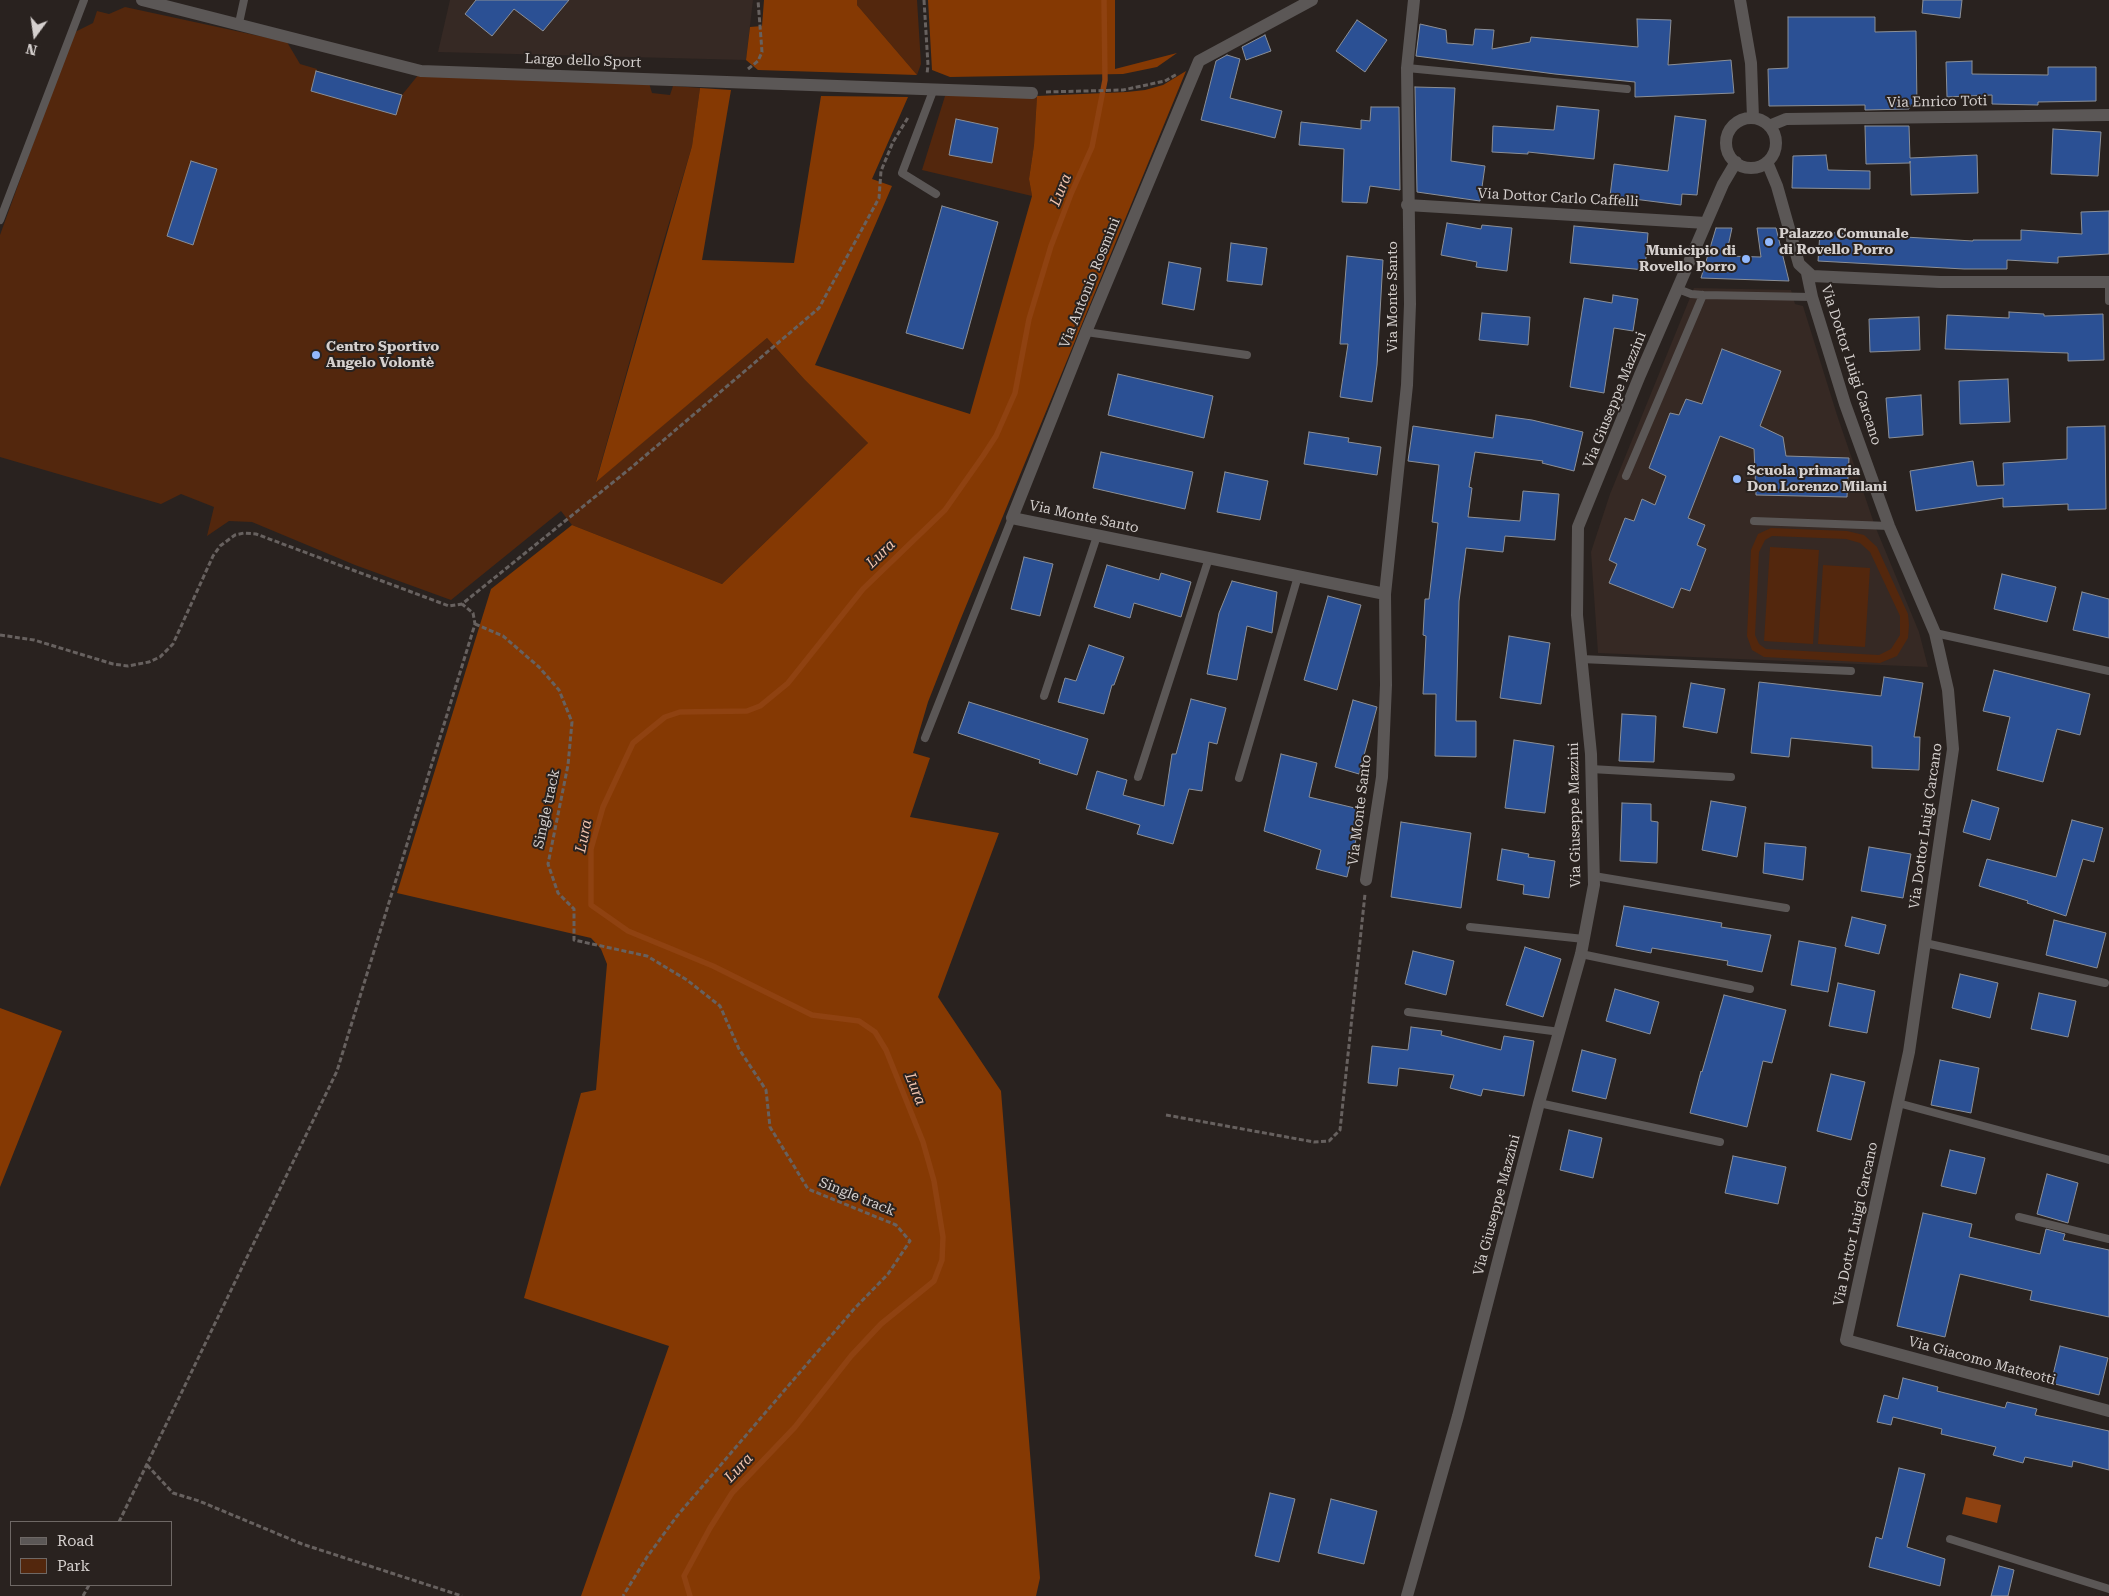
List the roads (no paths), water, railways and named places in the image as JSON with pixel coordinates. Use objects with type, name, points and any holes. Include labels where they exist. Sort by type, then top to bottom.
[{"type":"street","name":"Largo dello Sport","points":[[142,0],[421,71],[745,81],[1032,93]]},
{"type":"street","name":"Via Antonio Rosmini","points":[[1012,518],[1086,332],[1199,61],[1312,0]]},
{"type":"street","name":"Via Monte Santo","points":[[1366,880],[1382,777],[1386,685],[1385,594],[1407,385],[1410,304],[1407,205],[1407,68],[1414,0]]},
{"type":"street","points":[[1740,0],[1751,62],[1753,118]]},
{"type":"street","name":"Via Enrico Toti","points":[[1769,126],[1786,119],[2108,115]]},
{"type":"street","points":[[1753,118],[1759,119],[1769,126],[1776,140],[1772,156],[1766,162],[1751,168],[1736,162],[1727,150],[1728,134],[1738,122],[1753,118]]},
{"type":"street","name":"Via Giuseppe Mazzini","points":[[1407,1596],[1458,1416],[1539,1103],[1584,939],[1594,876],[1591,769],[1577,615],[1578,527],[1640,375],[1723,184],[1736,162]]},
{"type":"street","name":"Via Dottor Luigi Carcano","points":[[1766,162],[1777,186],[1799,264],[1807,273],[1812,297],[1845,404],[1889,526],[1935,633],[1948,690],[1953,749],[1909,1052],[1846,1340]]},
{"type":"street","name":"Via Dottor Carlo Caffelli","points":[[1407,205],[1706,223]]},
{"type":"street","points":[[1807,273],[1820,278],[1940,282],[2109,282]]},
{"type":"street","name":"Via Monte Santo","points":[[1012,518],[1385,594]]},
{"type":"street","name":"Via Giacomo Matteotti","points":[[1846,1340],[2109,1411]]},
{"type":"lane","points":[[0,220],[84,0]]},
{"type":"lane","points":[[239,24],[244,0]]},
{"type":"lane","points":[[1407,68],[1627,89]]},
{"type":"lane","points":[[929,90],[902,173],[936,194]]},
{"type":"lane","points":[[2109,282],[2109,301]]},
{"type":"lane","points":[[1678,289],[1692,294],[1703,295],[1812,297]]},
{"type":"lane","points":[[1626,476],[1703,295]]},
{"type":"lane","points":[[1086,332],[1247,355]]},
{"type":"lane","points":[[925,738],[1012,518]]},
{"type":"lane","points":[[1754,521],[1889,526]]},
{"type":"lane","points":[[1044,696],[1098,536]]},
{"type":"lane","points":[[1138,777],[1209,558]]},
{"type":"lane","points":[[1239,778],[1298,576]]},
{"type":"lane","points":[[1935,633],[2109,671]]},
{"type":"lane","points":[[1581,659],[1852,671]]},
{"type":"lane","points":[[1591,769],[1731,777]]},
{"type":"lane","points":[[1594,876],[1786,908]]},
{"type":"lane","points":[[1470,927],[1584,939]]},
{"type":"lane","points":[[1925,943],[2105,983]]},
{"type":"lane","points":[[1581,954],[1750,989]]},
{"type":"lane","points":[[1408,1012],[1560,1032]]},
{"type":"lane","points":[[1539,1103],[1720,1142]]},
{"type":"lane","points":[[1898,1103],[2109,1160]]},
{"type":"lane","points":[[2020,1216],[2109,1239]]},
{"type":"lane","points":[[1950,1539],[2109,1589]]},
{"type":"waterway","name":"Lura","points":[[690,1596],[684,1576],[710,1528],[732,1493],[795,1427],[851,1356],[881,1324],[934,1281],[942,1260],[943,1237],[934,1181],[923,1142],[886,1050],[875,1032],[859,1021],[812,1015],[713,966],[628,931],[591,905],[591,849],[603,807],[633,743],[665,717],[680,712],[747,711],[760,706],[788,683],[863,589],[945,510],[996,436],[1015,393],[1029,319],[1051,246],[1092,147],[1105,80],[1104,0]]},
{"type":"place","name":"Palazzo Comunale di Rovello Porro","points":[[1769,242]]},
{"type":"place","name":"Municipio di Rovello Porro","points":[[1746,259]]},
{"type":"place","name":"Centro Sportivo Angelo Volontè","points":[[316,355]]},
{"type":"place","name":"Scuola primaria Don Lorenzo Milani","points":[[1737,479]]}]
